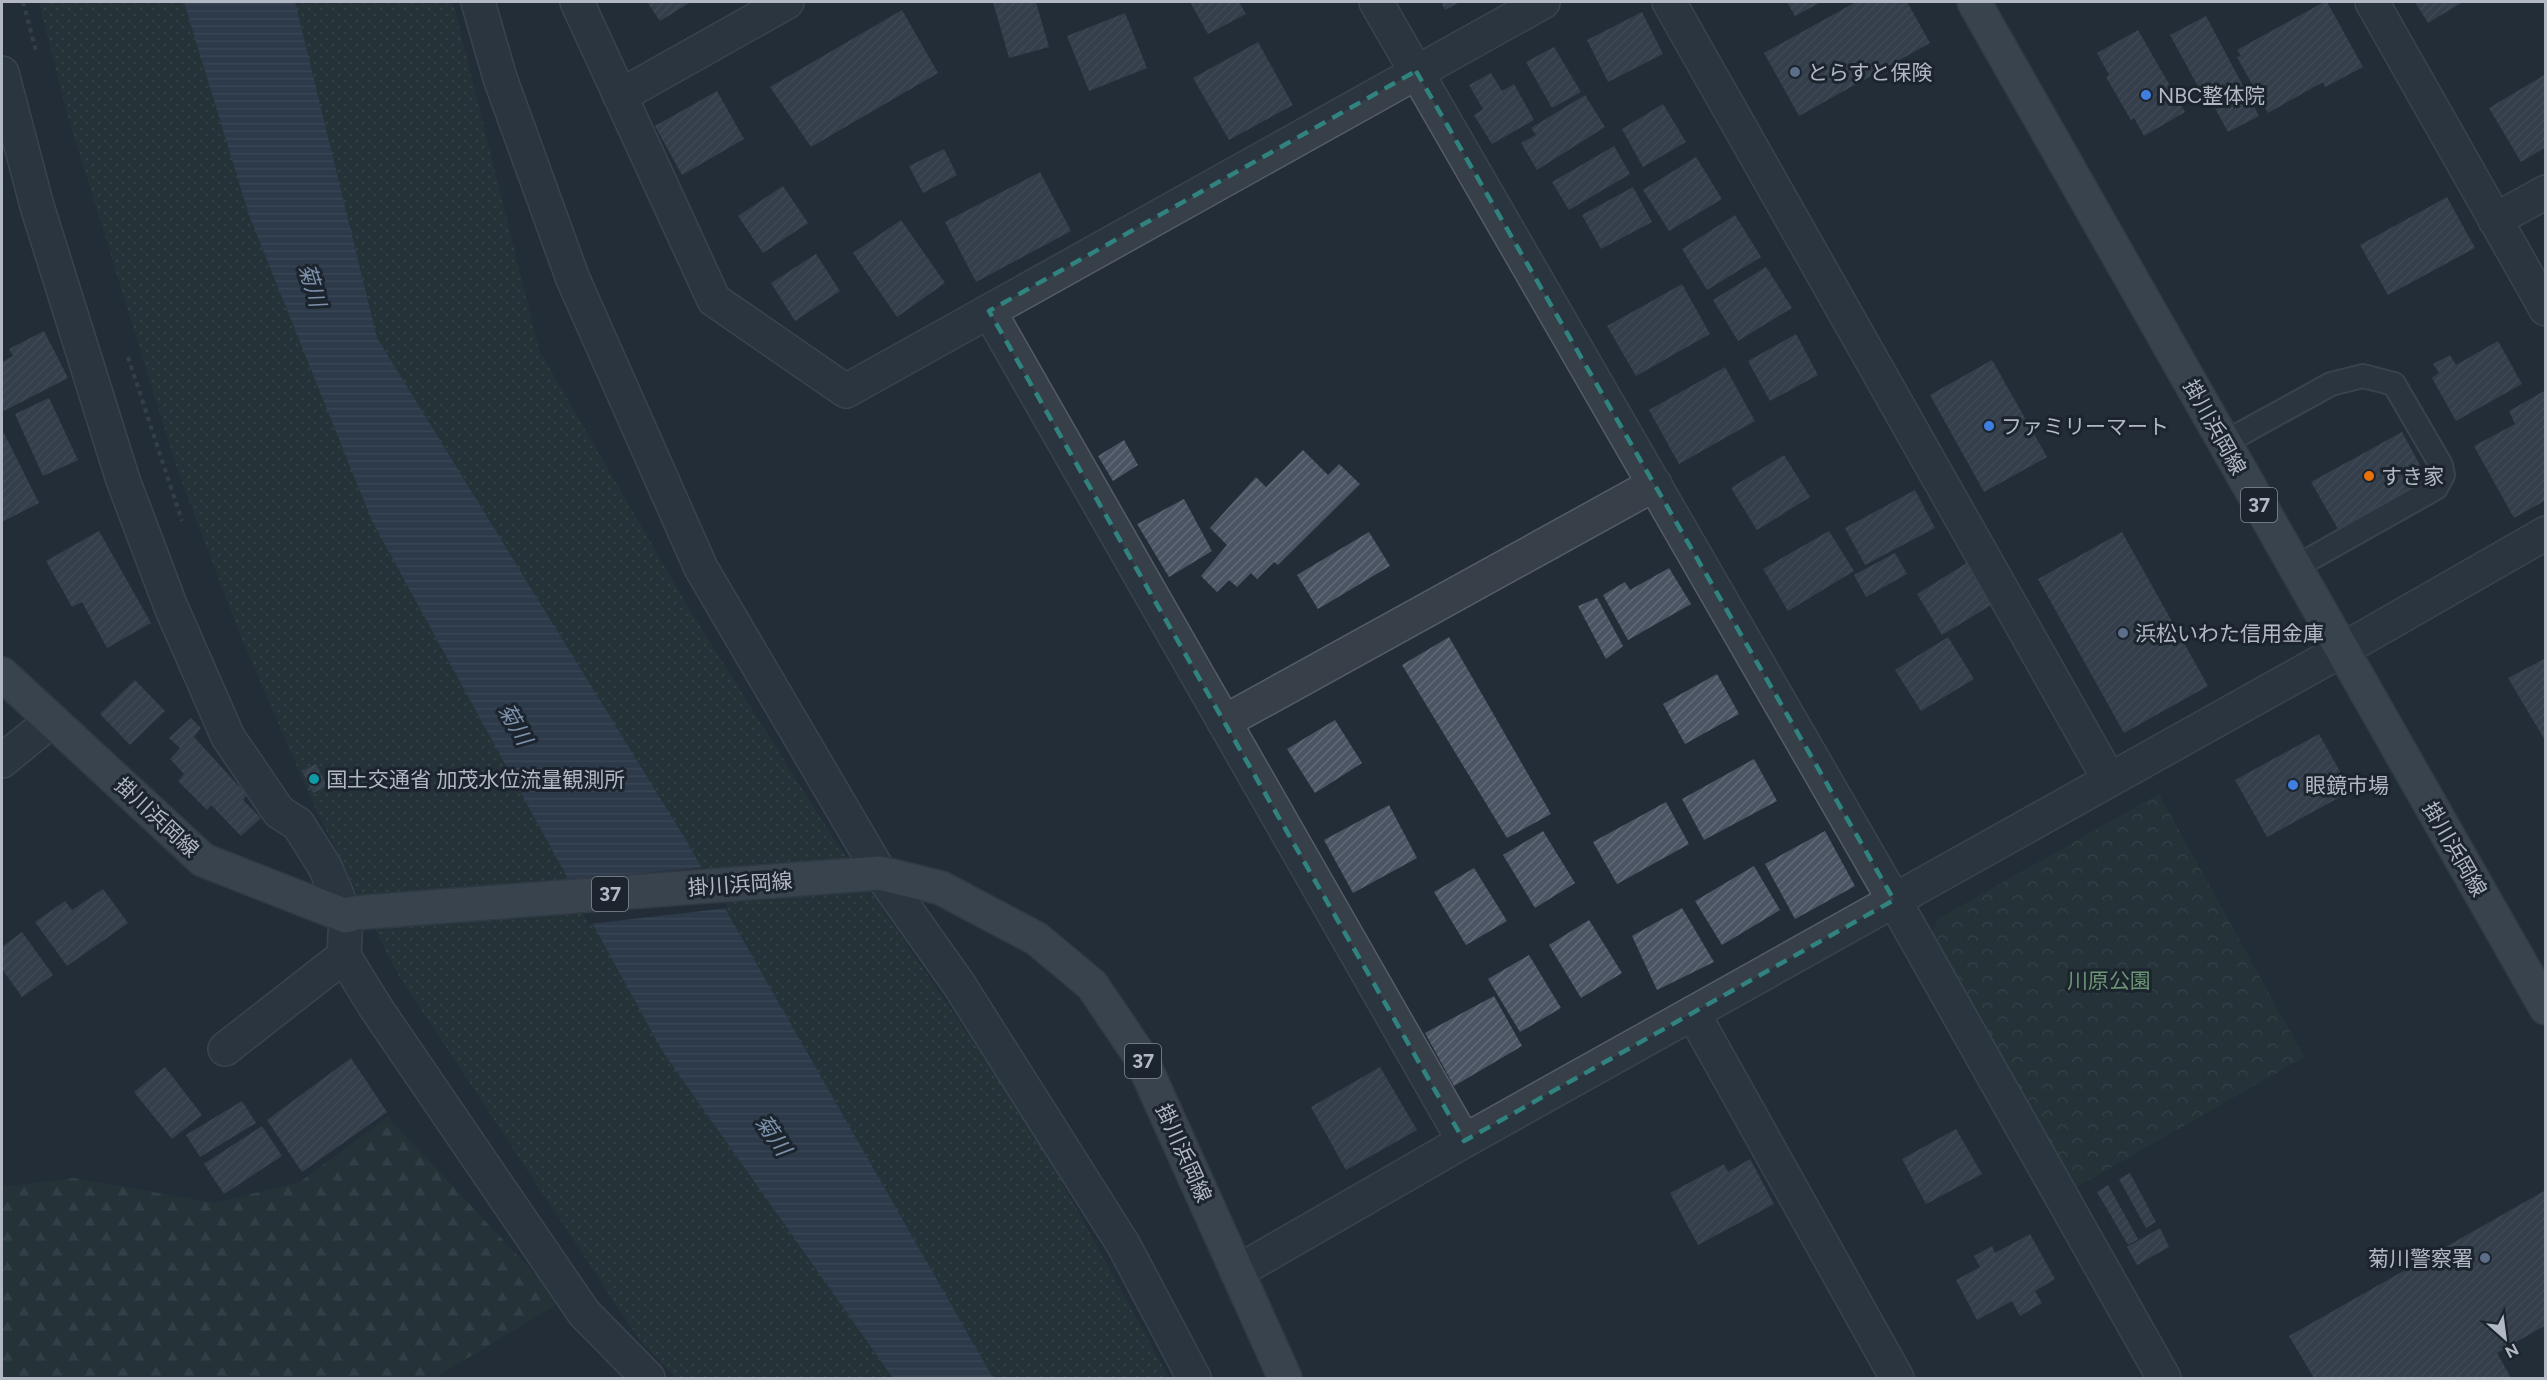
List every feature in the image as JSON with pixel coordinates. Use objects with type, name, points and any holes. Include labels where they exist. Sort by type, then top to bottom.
[{"type":"main road","name":"掛川浜岡線","points":[[1974,2],[2546,1008]]},
{"type":"main road","name":"掛川浜岡線","points":[[2,674],[203,860],[350,915],[873,874],[941,888],[1037,939],[1092,985],[1140,1056],[1285,1378]]},
{"type":"street","points":[[478,2],[500,78],[573,279],[701,568],[873,874],[958,983],[1123,1244],[1194,1378]]},
{"type":"street","points":[[576,2],[714,300],[846,391],[1543,2]]},
{"type":"street","points":[[620,96],[787,2]]},
{"type":"street","points":[[1376,2],[1894,900],[2164,1378]]},
{"type":"street","points":[[1669,2],[2109,779]]},
{"type":"street","points":[[2372,2],[2546,309]]},
{"type":"street","points":[[2,73],[37,206],[123,480],[171,607],[228,737],[279,812],[298,824],[325,867],[350,915],[344,956],[376,1008],[584,1313],[648,1378]]},
{"type":"street","points":[[2495,220],[2546,192]]},
{"type":"street","points":[[989,311],[1464,1141]]},
{"type":"street","points":[[1224,722],[1654,484]]},
{"type":"street","points":[[1237,1272],[1464,1141],[2342,650],[2546,533]]},
{"type":"street","points":[[2,760],[52,720]]},
{"type":"street","points":[[225,1049],[344,956]]},
{"type":"street","points":[[1693,1013],[1897,1378]]},
{"type":"lane","points":[[2224,443],[2331,384],[2363,376],[2394,384],[2441,465],[2444,475],[2436,488],[2295,568]]},
{"type":"path","points":[[23,2],[38,61]]},
{"type":"path","points":[[126,352],[183,523]]},
{"type":"highlighted area","points":[[1416,71],[1894,900],[1464,1141],[989,311]]},
{"type":"green space","points":[[39,2],[453,2],[539,350],[691,612],[830,833],[1033,1129],[1169,1378],[676,1378],[639,1339],[397,973],[312,801],[237,627],[177,468],[67,113]]},
{"type":"green space","name":"川原公園","points":[[2159,794],[2304,1057],[2077,1187],[1930,939],[1938,919]]},
{"type":"green space","points":[[388,1117],[561,1302],[434,1378],[2,1378],[2,1187],[74,1178],[215,1203],[300,1182]]},
{"type":"water","name":"菊川","points":[[184,2],[295,2],[377,338],[684,837],[993,1378],[893,1378],[663,1052],[372,521],[249,215]]},
{"type":"pier","points":[[705,867],[728,908],[589,924],[566,881]]},
{"type":"building","points":[[647,2],[691,2],[660,21]]},
{"type":"building","points":[[993,2],[1036,2],[1049,47],[1009,58]]},
{"type":"building","points":[[1190,2],[1239,2],[1246,14],[1208,34]]},
{"type":"building","points":[[1441,2],[1460,2],[1445,10]]},
{"type":"building","points":[[1787,2],[1821,2],[1795,16]]},
{"type":"building","points":[[1856,2],[1907,2],[1930,43],[1799,116],[1764,53]]},
{"type":"building","points":[[2327,2],[2363,67],[2325,87],[2323,82],[2268,113],[2237,57],[2241,56],[2237,50]]},
{"type":"building","points":[[2415,2],[2463,2],[2428,23]]},
{"type":"building","points":[[902,10],[938,73],[811,147],[770,87]]},
{"type":"building","points":[[1642,12],[1663,54],[1608,82],[1587,40]]},
{"type":"building","points":[[1125,13],[1147,68],[1089,91],[1067,36]]},
{"type":"building","points":[[2206,16],[2259,116],[2228,132],[2205,90],[2201,92],[2170,35]]},
{"type":"building","name":"NBC整体院","points":[[2138,30],[2185,112],[2144,136],[2134,118],[2131,120],[2106,77],[2109,75],[2097,53]]},
{"type":"building","points":[[1258,42],[1293,105],[1229,140],[1193,78]]},
{"type":"building","points":[[1554,47],[1581,92],[1552,108],[1526,62]]},
{"type":"building","points":[[1491,73],[1502,91],[1514,84],[1534,120],[1492,144],[1474,115],[1483,109],[1469,85]]},
{"type":"building","points":[[2546,74],[2546,147],[2521,162],[2489,108]]},
{"type":"building","points":[[717,91],[744,139],[682,175],[655,126]]},
{"type":"building","points":[[1585,95],[1605,127],[1537,170],[1521,143],[1536,135],[1531,128]]},
{"type":"building","points":[[1663,104],[1686,142],[1643,167],[1622,129]]},
{"type":"building","points":[[1614,146],[1630,174],[1569,210],[1552,182]]},
{"type":"building","points":[[944,149],[957,175],[923,193],[909,166]]},
{"type":"building","points":[[1696,157],[1722,199],[1669,231],[1643,190]]},
{"type":"building","points":[[1040,172],[1071,231],[976,282],[945,222]]},
{"type":"building","points":[[783,186],[808,223],[763,253],[738,216]]},
{"type":"building","points":[[1633,187],[1652,222],[1601,249],[1582,215]]},
{"type":"building","points":[[2447,197],[2475,248],[2388,295],[2360,245]]},
{"type":"building","points":[[1735,215],[1761,257],[1707,290],[1682,249]]},
{"type":"building","points":[[901,220],[945,283],[897,317],[853,253]]},
{"type":"building","points":[[816,254],[840,291],[795,321],[771,283]]},
{"type":"building","points":[[1766,267],[1792,308],[1738,341],[1713,300]]},
{"type":"building","points":[[1682,284],[1710,334],[1636,376],[1607,326]]},
{"type":"building","points":[[44,331],[68,378],[4,411],[2,362],[13,356],[9,349]]},
{"type":"building","points":[[1796,334],[1818,375],[1770,401],[1748,361]]},
{"type":"building","points":[[2498,341],[2522,384],[2456,421],[2432,378],[2439,373],[2433,364],[2450,355],[2456,365]]},
{"type":"building","name":"ファミリーマート","points":[[1992,360],[2047,457],[1984,492],[1930,395]]},
{"type":"building","points":[[1725,367],[1755,421],[1679,464],[1649,410]]},
{"type":"building","points":[[2546,390],[2546,500],[2514,518],[2474,446],[2515,424],[2509,411]]},
{"type":"building","points":[[49,398],[78,460],[43,476],[15,414]]},
{"type":"building","points":[[2,429],[39,503],[2,522]]},
{"type":"building","name":"すき家","points":[[2402,432],[2421,467],[2414,471],[2421,483],[2385,503],[2389,511],[2375,519],[2371,511],[2338,529],[2311,482]]},
{"type":"building","points":[[1124,440],[1138,465],[1113,481],[1098,456]]},
{"type":"building","points":[[1303,450],[1328,475],[1339,464],[1360,484],[1278,565],[1274,562],[1257,579],[1251,573],[1237,587],[1229,580],[1217,592],[1201,576],[1227,545],[1210,528],[1256,477],[1266,487]]},
{"type":"building","points":[[1784,455],[1810,497],[1757,530],[1731,488]]},
{"type":"building","points":[[1915,490],[1935,528],[1865,565],[1845,528]]},
{"type":"building","points":[[1184,499],[1212,551],[1169,577],[1137,524]]},
{"type":"building","points":[[99,531],[151,623],[107,648],[82,602],[72,607],[46,561]]},
{"type":"building","points":[[1829,531],[1854,571],[1788,611],[1763,569]]},
{"type":"building","points":[[1369,532],[1390,566],[1318,609],[1297,575]]},
{"type":"building","name":"浜松いわた信用金庫","points":[[2122,532],[2208,686],[2124,733],[2038,579]]},
{"type":"building","points":[[1895,553],[1907,574],[1866,597],[1854,575]]},
{"type":"building","points":[[1970,561],[1996,602],[1942,635],[1917,594]]},
{"type":"building","points":[[1669,568],[1691,604],[1628,640],[1603,595],[1625,582],[1630,590]]},
{"type":"building","points":[[1597,598],[1623,646],[1606,659],[1578,606]]},
{"type":"building","points":[[1449,637],[1551,814],[1507,838],[1402,665]]},
{"type":"building","points":[[1948,637],[1974,679],[1921,711],[1895,670]]},
{"type":"building","points":[[2546,658],[2546,742],[2508,678]]},
{"type":"building","points":[[1717,674],[1739,714],[1685,744],[1663,704]]},
{"type":"building","points":[[135,680],[165,711],[130,745],[100,714]]},
{"type":"building","points":[[191,718],[201,728],[194,737],[247,795],[243,800],[261,818],[241,836],[211,805],[207,810],[178,781],[184,774],[170,759],[180,748],[169,738]]},
{"type":"building","points":[[1335,720],[1362,763],[1315,793],[1287,749]]},
{"type":"building","name":"眼鏡市場","points":[[2319,734],[2351,791],[2267,837],[2235,780]]},
{"type":"building","points":[[1754,759],[1777,801],[1704,840],[1682,799]]},
{"type":"building","name":"国土交通省 加茂水位流量観測所","points":[[316,764],[327,786],[313,793],[302,771]]},
{"type":"building","points":[[1666,802],[1689,844],[1617,884],[1593,842]]},
{"type":"building","points":[[1389,805],[1417,858],[1353,893],[1324,840]]},
{"type":"building","points":[[1543,831],[1575,883],[1535,908],[1503,855]]},
{"type":"building","points":[[1825,831],[1855,886],[1795,919],[1765,864]]},
{"type":"building","points":[[1754,866],[1780,910],[1722,945],[1695,901]]},
{"type":"building","points":[[1474,868],[1507,921],[1466,945],[1434,892]]},
{"type":"building","points":[[103,889],[128,923],[67,966],[35,922],[65,901],[72,910]]},
{"type":"building","points":[[1682,908],[1714,962],[1657,990],[1632,936]]},
{"type":"building","points":[[1589,920],[1622,973],[1581,998],[1549,945]]},
{"type":"building","points":[[22,932],[53,975],[22,997],[2,969],[2,947]]},
{"type":"building","points":[[1529,955],[1561,1008],[1520,1032],[1488,979]]},
{"type":"building","points":[[1494,996],[1522,1046],[1454,1086],[1425,1033]]},
{"type":"building","points":[[351,1058],[387,1112],[302,1172],[267,1120]]},
{"type":"building","points":[[165,1067],[202,1115],[172,1139],[134,1092]]},
{"type":"building","points":[[1380,1067],[1417,1130],[1346,1170],[1311,1107]]},
{"type":"building","points":[[242,1101],[256,1123],[200,1157],[186,1135]]},
{"type":"building","points":[[262,1126],[282,1156],[224,1194],[204,1164]]},
{"type":"building","points":[[1956,1129],[1982,1174],[1926,1204],[1902,1159]]},
{"type":"building","points":[[1750,1159],[1774,1204],[1698,1245],[1670,1193],[1724,1164],[1728,1172]]},
{"type":"building","points":[[2130,1173],[2156,1222],[2146,1228],[2119,1179]]},
{"type":"building","points":[[2108,1185],[2138,1239],[2128,1245],[2097,1192]]},
{"type":"building","name":"菊川警察署","points":[[2546,1190],[2546,1325],[2497,1353],[2511,1378],[2314,1378],[2289,1336]]},
{"type":"building","points":[[2160,1228],[2169,1247],[2137,1265],[2127,1247]]},
{"type":"building","points":[[2030,1234],[2055,1279],[2035,1291],[2042,1303],[2020,1316],[2012,1301],[1977,1320],[1956,1280],[1980,1267],[1974,1256],[1992,1246],[1995,1253]]},
{"type":"place","name":"とらすと保険","points":[[1795,72]]},
{"type":"place","name":"NBC整体院","points":[[2146,95]]},
{"type":"place","name":"ファミリーマート","points":[[1989,426]]},
{"type":"place","name":"すき家","points":[[2369,476]]},
{"type":"place","name":"浜松いわた信用金庫","points":[[2123,633]]},
{"type":"place","name":"国土交通省 加茂水位流量観測所","points":[[314,779]]},
{"type":"place","name":"眼鏡市場","points":[[2293,785]]},
{"type":"place","name":"菊川警察署","points":[[2485,1258]]}]
